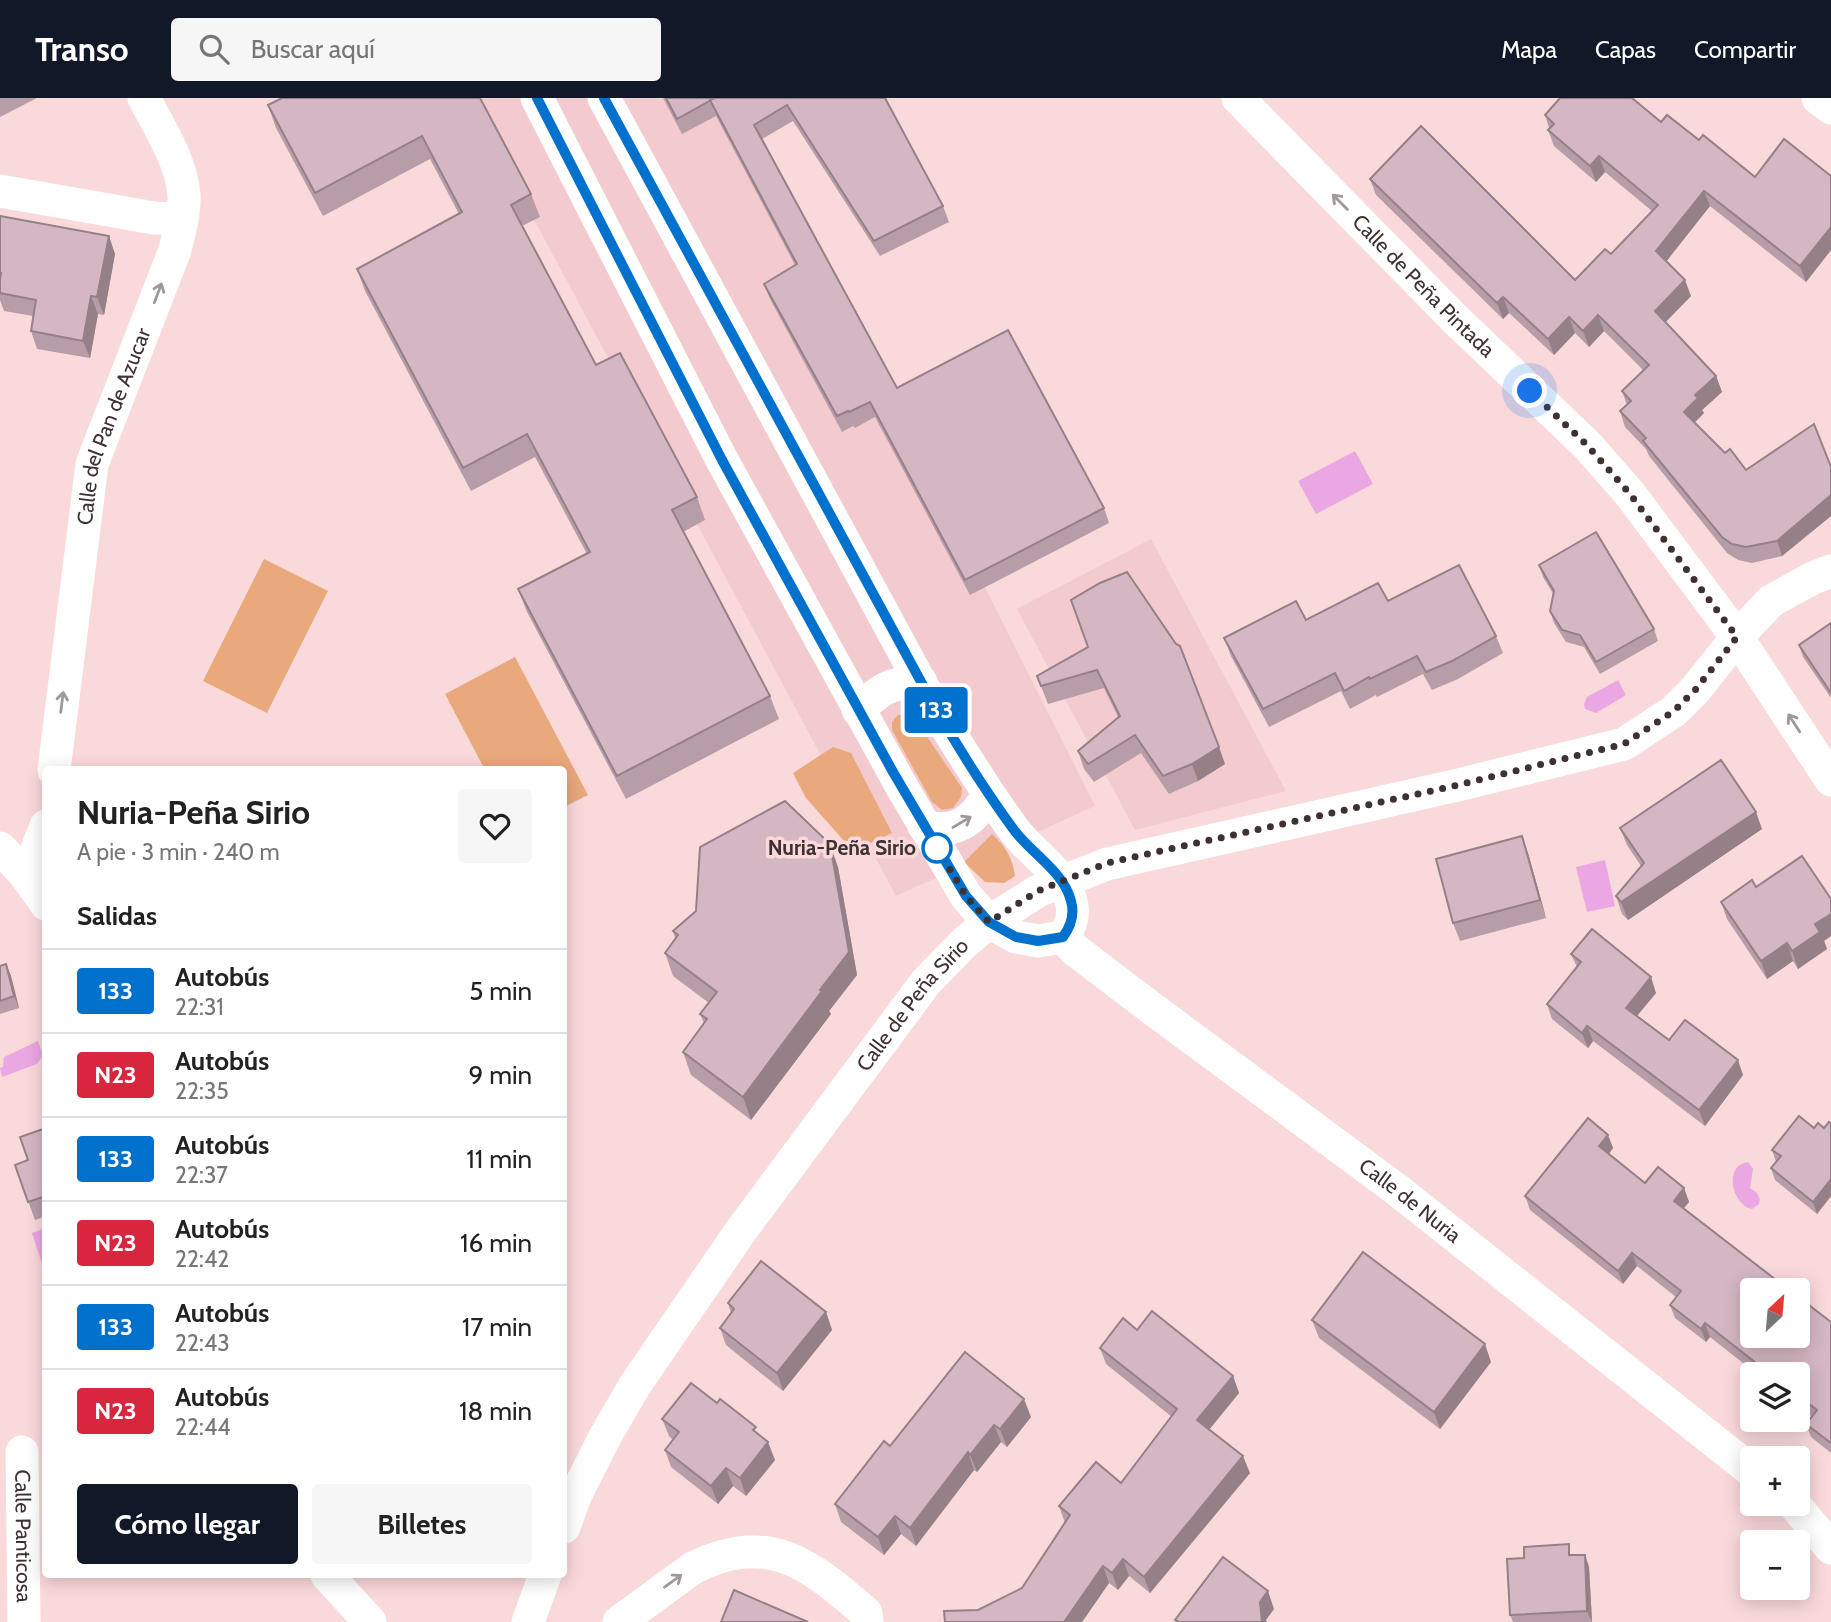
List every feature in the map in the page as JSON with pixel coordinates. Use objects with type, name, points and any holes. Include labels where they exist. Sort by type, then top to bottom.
[{"type":"street","name":"Calle del Pan de Azucar","points":[[54,766],[92,464],[175,250],[183,219],[184,195],[176,159],[144,98]]},
{"type":"street","points":[[537,98],[722,460],[858,710],[966,896],[989,922],[1016,937],[1038,941],[1063,937],[1073,916],[1071,901],[1062,880],[1028,847],[988,794],[921,682],[604,98]]},
{"type":"street","name":"Calle de Peña Pintada","points":[[1238,98],[1455,318],[1587,445],[1630,494],[1737,637],[1831,780]]},
{"type":"street","points":[[1818,98],[1831,108]]},
{"type":"street","points":[[0,191],[154,218],[183,219]]},
{"type":"street","name":"Calle de Peña Sirio","points":[[567,1520],[594,1459],[635,1385],[740,1231],[926,982],[989,922],[1020,901],[1062,880],[1107,863],[1444,788],[1624,744],[1674,711],[1696,689],[1737,637],[1772,601],[1813,578],[1831,572]]},
{"type":"street","points":[[858,710],[886,687],[901,682],[921,682]]},
{"type":"street","points":[[924,826],[938,830],[954,828],[981,809],[988,794]]},
{"type":"street","points":[[24,873],[42,836]]},
{"type":"street","points":[[0,848],[24,873],[42,898]]},
{"type":"street","name":"Calle de Nuria","points":[[1063,937],[1150,1007],[1396,1189],[1740,1461]]},
{"type":"street","name":"Calle Panticosa","points":[[22,1451],[24,1622]]},
{"type":"street","points":[[1804,1516],[1831,1548]]},
{"type":"street","points":[[619,1622],[693,1567],[706,1561],[754,1551],[787,1556],[807,1565],[866,1613],[867,1622]]},
{"type":"street","points":[[330,1578],[370,1622]]},
{"type":"street","points":[[527,1619],[544,1578]]},
{"type":"shaded area","points":[[469,98],[739,98],[1095,806],[896,896]]},
{"type":"shaded area","points":[[1355,451],[1373,484],[1316,514],[1298,481]]},
{"type":"shaded area","points":[[1151,539],[1286,791],[1135,830],[1017,609]]},
{"type":"shaded area","points":[[264,559],[328,591],[267,713],[203,681]]},
{"type":"shaded area","points":[[515,657],[588,795],[567,806],[567,766],[483,766],[445,694]]},
{"type":"shaded area","points":[[1618,680],[1626,695],[1596,713],[1585,709],[1587,697]]},
{"type":"shaded area","points":[[909,714],[962,788],[961,797],[953,808],[942,810],[932,802],[892,730],[892,722],[898,715]]},
{"type":"shaded area","points":[[833,747],[851,753],[892,833],[853,851],[806,798],[793,773]]},
{"type":"shaded area","points":[[992,834],[1008,853],[1014,869],[1015,876],[1004,883],[985,882],[964,862]]},
{"type":"shaded area","points":[[1605,860],[1615,906],[1587,912],[1576,867]]},
{"type":"shaded area","points":[[38,1041],[42,1052],[37,1064],[2,1077],[0,1068],[3,1067],[4,1057]]},
{"type":"shaded area","points":[[1748,1162],[1753,1169],[1750,1188],[1760,1199],[1759,1204],[1752,1209],[1739,1200],[1733,1185],[1735,1170]]},
{"type":"shaded area","points":[[42,1229],[42,1264],[32,1233]]},
{"type":"building","points":[[282,98],[480,98],[531,194],[511,205],[596,365],[620,353],[697,497],[672,510],[770,696],[617,776],[518,589],[590,552],[527,434],[463,468],[357,269],[462,212],[422,136],[315,193],[268,105]]},
{"type":"building","points":[[666,98],[712,98],[713,99],[677,119]]},
{"type":"building","points":[[885,98],[943,206],[874,241],[787,105],[754,125],[897,388],[1008,330],[1104,508],[965,580],[870,402],[837,416],[764,284],[797,264],[710,100]]},
{"type":"building","points":[[1560,98],[1632,98],[1661,122],[1667,115],[1699,140],[1703,135],[1755,177],[1784,139],[1831,176],[1831,227],[1800,266],[1704,191],[1656,251],[1685,280],[1655,311],[1716,376],[1695,395],[1698,398],[1684,412],[1725,453],[1730,449],[1746,470],[1814,424],[1831,467],[1831,495],[1777,541],[1746,547],[1732,544],[1722,537],[1643,441],[1646,438],[1620,411],[1631,401],[1622,391],[1649,365],[1598,315],[1583,331],[1569,317],[1548,339],[1503,297],[1497,303],[1370,179],[1421,126],[1575,280],[1605,249],[1611,254],[1658,205],[1599,156],[1590,166],[1548,130],[1554,124],[1545,115]]},
{"type":"building","points":[[0,216],[109,236],[97,297],[91,296],[83,341],[31,331],[36,300],[0,293]]},
{"type":"building","points":[[1596,532],[1654,629],[1596,662],[1580,635],[1562,630],[1550,611],[1554,591],[1539,565]]},
{"type":"building","points":[[1459,565],[1496,636],[1452,661],[1426,672],[1417,656],[1344,691],[1335,673],[1263,709],[1224,638],[1296,601],[1306,620],[1378,583],[1388,601]]},
{"type":"building","points":[[1127,572],[1180,646],[1219,747],[1192,764],[1163,776],[1135,735],[1088,764],[1078,751],[1120,716],[1097,670],[1041,686],[1037,676],[1088,647],[1071,600],[1100,583]]},
{"type":"building","points":[[1831,623],[1831,693],[1799,645]]},
{"type":"building","points":[[1721,760],[1756,812],[1621,902],[1616,896],[1644,863],[1620,828]]},
{"type":"building","points":[[785,801],[830,844],[849,952],[743,1097],[683,1052],[707,1019],[700,1014],[717,992],[665,953],[678,935],[673,931],[696,911],[700,847]]},
{"type":"building","points":[[1522,836],[1540,900],[1453,923],[1436,859]]},
{"type":"building","points":[[1802,856],[1831,899],[1831,914],[1815,924],[1820,932],[1792,951],[1787,943],[1761,961],[1721,902],[1752,880],[1756,887]]},
{"type":"building","points":[[1592,929],[1651,977],[1626,1008],[1669,1040],[1685,1020],[1738,1060],[1699,1110],[1587,1026],[1582,1033],[1547,1004],[1581,962],[1571,954]]},
{"type":"building","points":[[6,964],[14,996],[0,1001],[0,966]]},
{"type":"building","points":[[1799,1116],[1814,1128],[1818,1123],[1824,1128],[1831,1123],[1831,1179],[1813,1202],[1771,1168],[1781,1156],[1772,1150]]},
{"type":"building","points":[[1588,1118],[1608,1135],[1599,1146],[1645,1183],[1658,1167],[1684,1188],[1674,1201],[1773,1278],[1740,1278],[1740,1348],[1810,1348],[1810,1306],[1831,1322],[1831,1443],[1810,1427],[1810,1419],[1817,1410],[1810,1405],[1810,1362],[1755,1362],[1705,1323],[1701,1329],[1670,1305],[1681,1291],[1632,1253],[1618,1271],[1525,1196]]},
{"type":"building","points":[[42,1129],[42,1197],[28,1202],[15,1165],[28,1160],[20,1137]]},
{"type":"building","points":[[1363,1252],[1485,1344],[1434,1412],[1312,1320]]},
{"type":"building","points":[[761,1261],[826,1312],[777,1373],[720,1328],[734,1309],[728,1303]]},
{"type":"building","points":[[1152,1311],[1233,1376],[1197,1420],[1243,1456],[1144,1577],[1123,1559],[1112,1573],[1103,1566],[1064,1622],[945,1622],[944,1611],[978,1610],[1022,1588],[1070,1515],[1059,1506],[1096,1462],[1121,1483],[1177,1409],[1100,1348],[1123,1318],[1137,1330]]},
{"type":"building","points":[[965,1352],[1024,1399],[1000,1429],[994,1425],[970,1455],[968,1452],[910,1528],[895,1516],[878,1537],[835,1504],[884,1441],[890,1446]]},
{"type":"building","points":[[691,1383],[717,1403],[720,1399],[756,1427],[753,1430],[768,1442],[740,1478],[726,1468],[711,1486],[665,1450],[679,1432],[662,1419]]},
{"type":"building","points":[[1569,1544],[1569,1555],[1585,1555],[1587,1611],[1510,1615],[1507,1559],[1524,1558],[1524,1547]]},
{"type":"building","points":[[1223,1557],[1268,1591],[1260,1602],[1262,1622],[1175,1620]]},
{"type":"building","points":[[734,1590],[808,1622],[721,1622]]},
{"type":"bus line","name":"133","points":[[537,98],[722,460],[858,710],[966,896],[989,922],[1016,937],[1049,941],[1063,937],[1073,916],[1071,901],[1062,880],[1016,833],[988,794],[932,702],[604,98]]},
{"type":"place","name":"Nuria-Peña Sirio","points":[[937,848]]},
{"type":"route","points":[[937,848],[966,896],[989,922],[1038,891],[1107,863],[1458,785],[1624,744],[1674,711],[1696,689],[1737,637],[1630,494],[1587,445],[1530,391]]}]
